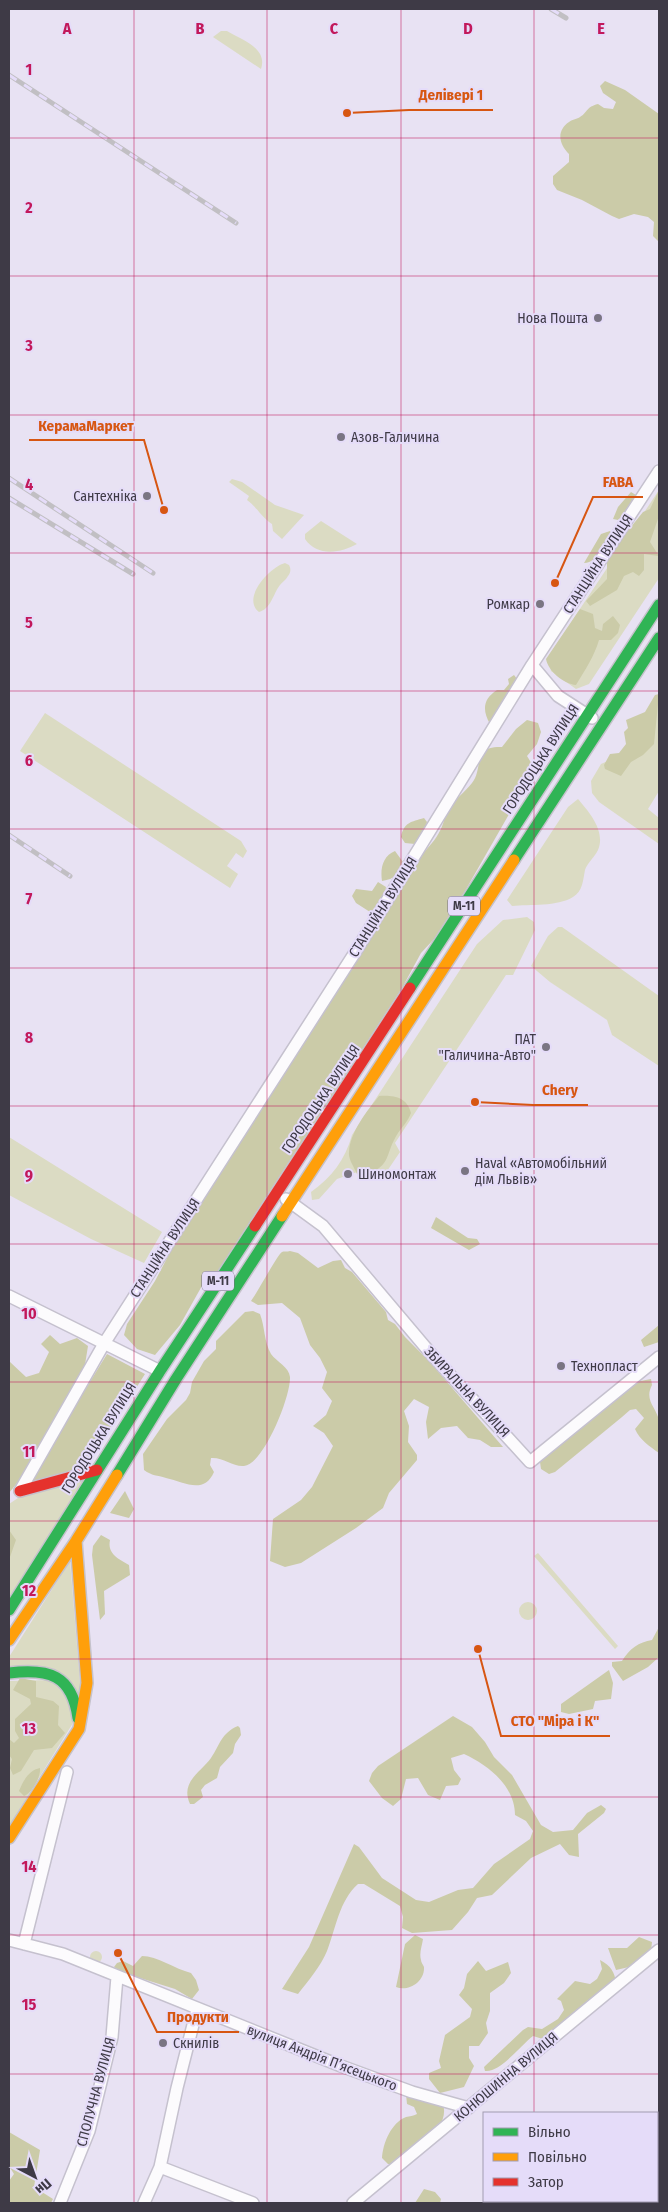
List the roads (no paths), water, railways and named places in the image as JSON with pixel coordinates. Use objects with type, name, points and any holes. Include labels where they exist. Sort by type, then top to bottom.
[{"type":"main road","name":"ГОРОДОЦЬКА ВУЛИЦЯ","points":[[9,1610],[160,1371],[659,605]]},
{"type":"main road","name":"М-11","points":[[9,1640],[76,1541],[176,1379],[659,638]]},
{"type":"main road","points":[[20,1491],[97,1470]]},
{"type":"main road","points":[[9,1838],[79,1729],[87,1683],[76,1541]]},
{"type":"main road","points":[[9,1673],[29,1669],[43,1670],[56,1676],[70,1690],[78,1703],[79,1729]]},
{"type":"street","name":"СТАНЦІЙНА ВУЛИЦЯ","points":[[20,1491],[105,1342],[354,954],[532,665],[659,471]]},
{"type":"street","points":[[532,665],[558,696],[602,724]]},
{"type":"street","points":[[276,1192],[291,1202]]},
{"type":"street","name":"ЗБИРАЛЬНА ВУЛИЦЯ","points":[[291,1202],[323,1226],[432,1356],[530,1462],[659,1357]]},
{"type":"street","points":[[9,1296],[105,1342],[160,1371]]},
{"type":"street","points":[[24,1944],[67,1772]]},
{"type":"street","name":"вулиця Андрія Пʼясецького","points":[[9,1940],[63,1954],[358,2073],[412,2092],[469,2108]]},
{"type":"street","name":"КОНЮШИННА ВУЛИЦЯ","points":[[353,2203],[659,1950]]},
{"type":"street","name":"СПОЛУЧНА ВУЛИЦЯ","points":[[60,2203],[91,2122],[112,2037],[117,1977]]},
{"type":"street","points":[[144,2203],[160,2167],[197,2009]]},
{"type":"street","points":[[160,2167],[226,2198],[253,2203]]},
{"type":"railway","points":[[551,9],[566,18]]},
{"type":"railway","points":[[9,75],[236,223]]},
{"type":"railway","points":[[9,478],[153,573]]},
{"type":"railway","points":[[9,498],[133,574]]},
{"type":"railway","points":[[9,835],[70,876]]},
{"type":"place","name":"Делівері 1","points":[[347,113]]},
{"type":"place","name":"Нова Пошта","points":[[598,318]]},
{"type":"place","name":"Азов-Галичина","points":[[341,437]]},
{"type":"place","name":"Сантехніка","points":[[147,496]]},
{"type":"place","name":"КерамаМаркет","points":[[164,510]]},
{"type":"place","name":"FABA","points":[[555,583]]},
{"type":"place","name":"Ромкар","points":[[540,604]]},
{"type":"place","name":"ПАТ \"Галичина-Авто\"","points":[[546,1047]]},
{"type":"place","name":"Chery","points":[[475,1102]]},
{"type":"place","name":"Haval «Автомобільний дім Львів»","points":[[465,1171]]},
{"type":"place","name":"Шиномонтаж","points":[[348,1174]]},
{"type":"place","name":"Технопласт","points":[[561,1366]]},
{"type":"place","name":"СТО \"Міра і К\"","points":[[478,1649]]},
{"type":"place","name":"Продукти","points":[[118,1953]]},
{"type":"place","name":"Скнилів","points":[[163,2043]]}]
